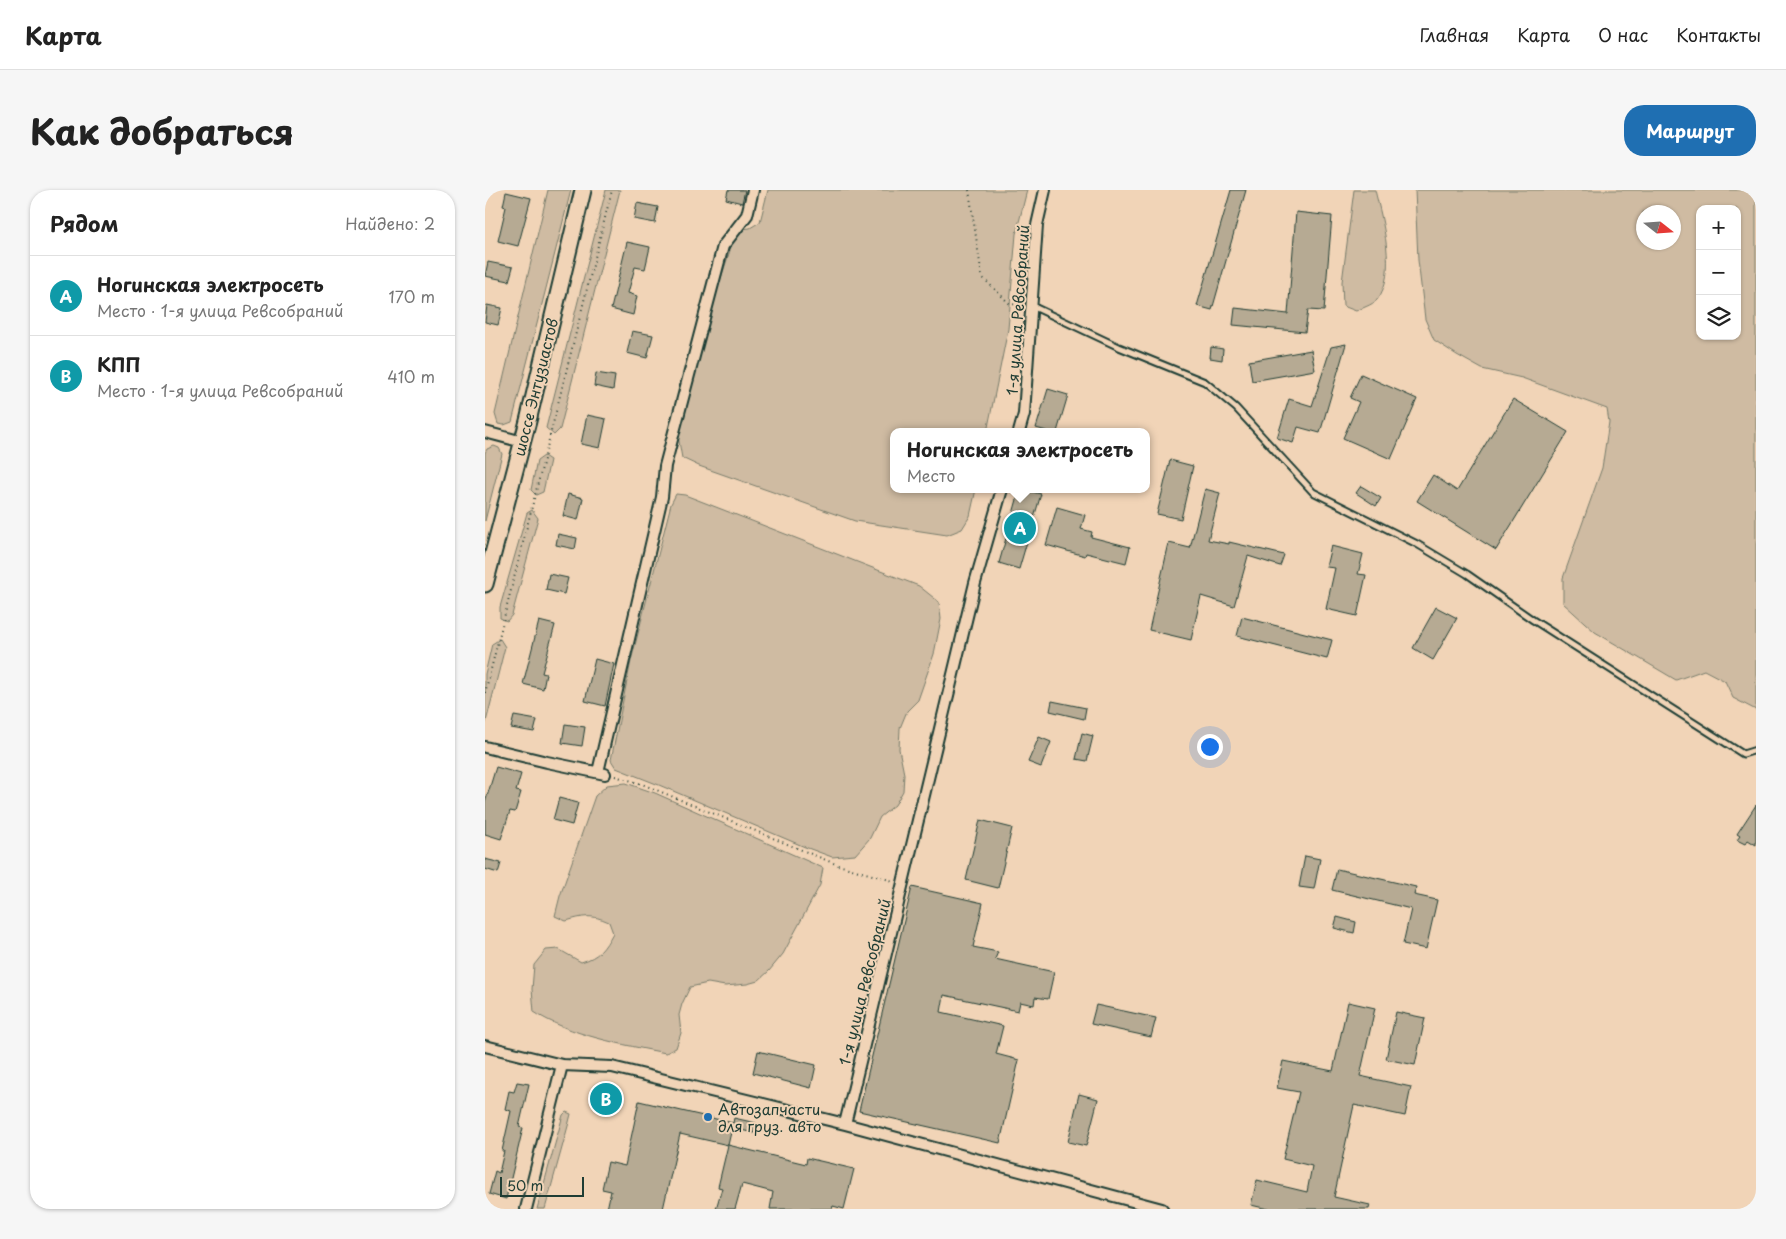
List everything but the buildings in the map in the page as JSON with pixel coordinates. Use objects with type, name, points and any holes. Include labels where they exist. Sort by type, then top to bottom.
[{"type":"main road","name":"шоссе Энтузиастов","points":[[485,584],[523,442],[583,190]]},
{"type":"street","points":[[485,747],[602,773],[662,497],[665,466],[723,246],[747,215],[753,190]]},
{"type":"street","name":"1-я улица Ревсобраний","points":[[1020,428],[1024,414],[1037,225],[1045,190]]},
{"type":"street","points":[[485,432],[523,442]]},
{"type":"street","name":"1-я улица Ревсобраний","points":[[845,1124],[975,583],[1001,493]]},
{"type":"street","points":[[485,1046],[562,1065],[612,1067],[845,1124],[1157,1208]]},
{"type":"street","points":[[526,1209],[562,1065]]},
{"type":"lane","points":[[1031,306],[1119,347],[1205,382],[1236,408],[1313,492],[1425,549],[1467,574],[1533,620],[1743,754],[1756,750]]},
{"type":"path","points":[[485,693],[612,190]]},
{"type":"path","points":[[969,190],[982,278],[1010,304],[1031,306]]},
{"type":"path","points":[[602,773],[642,784],[838,865],[903,884]]},
{"type":"shaded area","points":[[548,190],[571,190],[512,422],[504,425],[498,424],[495,414]]},
{"type":"shaded area","points":[[606,190],[620,190],[560,429],[554,435],[546,428]]},
{"type":"shaded area","points":[[768,190],[1027,190],[1016,234],[1008,329],[988,428],[890,428],[890,493],[975,493],[970,516],[962,529],[947,535],[855,521],[699,466],[682,458],[678,436],[703,334],[733,241],[741,229],[750,228],[760,222]]},
{"type":"shaded area","points":[[1354,190],[1375,190],[1387,246],[1387,276],[1383,289],[1377,300],[1356,311],[1343,306],[1342,282]]},
{"type":"shaded area","points":[[1415,190],[1756,190],[1756,710],[1733,698],[1725,681],[1704,670],[1676,680],[1595,632],[1563,603],[1563,578],[1602,468],[1609,422],[1607,409],[1522,378],[1482,369],[1434,340],[1425,319],[1418,260]]},
{"type":"shaded area","points":[[494,446],[499,448],[502,454],[485,521],[485,453],[487,449]]},
{"type":"shaded area","points":[[544,456],[550,460],[543,492],[536,495],[531,490],[537,461]]},
{"type":"shaded area","points":[[676,494],[685,495],[919,586],[939,602],[941,619],[934,654],[918,700],[907,711],[900,728],[899,749],[904,774],[903,791],[895,805],[880,817],[870,838],[855,855],[832,857],[805,847],[616,768],[611,760],[631,661],[671,504]]},
{"type":"shaded area","points":[[532,510],[538,518],[512,615],[507,621],[500,618],[500,607],[527,513]]},
{"type":"shaded area","points":[[500,639],[505,647],[485,726],[485,674],[492,644]]},
{"type":"shaded area","points":[[626,783],[655,793],[823,868],[820,885],[783,954],[769,971],[758,981],[747,984],[725,986],[708,983],[690,987],[679,1015],[681,1033],[676,1048],[666,1053],[615,1043],[580,1033],[563,1027],[534,1012],[532,989],[534,965],[546,950],[558,949],[581,962],[592,958],[600,952],[613,933],[609,922],[597,918],[583,917],[566,921],[555,916],[560,896],[595,796],[607,785]]},
{"type":"shaded area","points":[[566,1112],[571,1114],[545,1209],[537,1209],[563,1115]]},
{"type":"place","name":"Ногинская электросеть","points":[[1020,528]]},
{"type":"place","name":"КПП","points":[[606,1099]]},
{"type":"place","name":"Автозапчасти для груз. авто","points":[[708,1117]]}]
